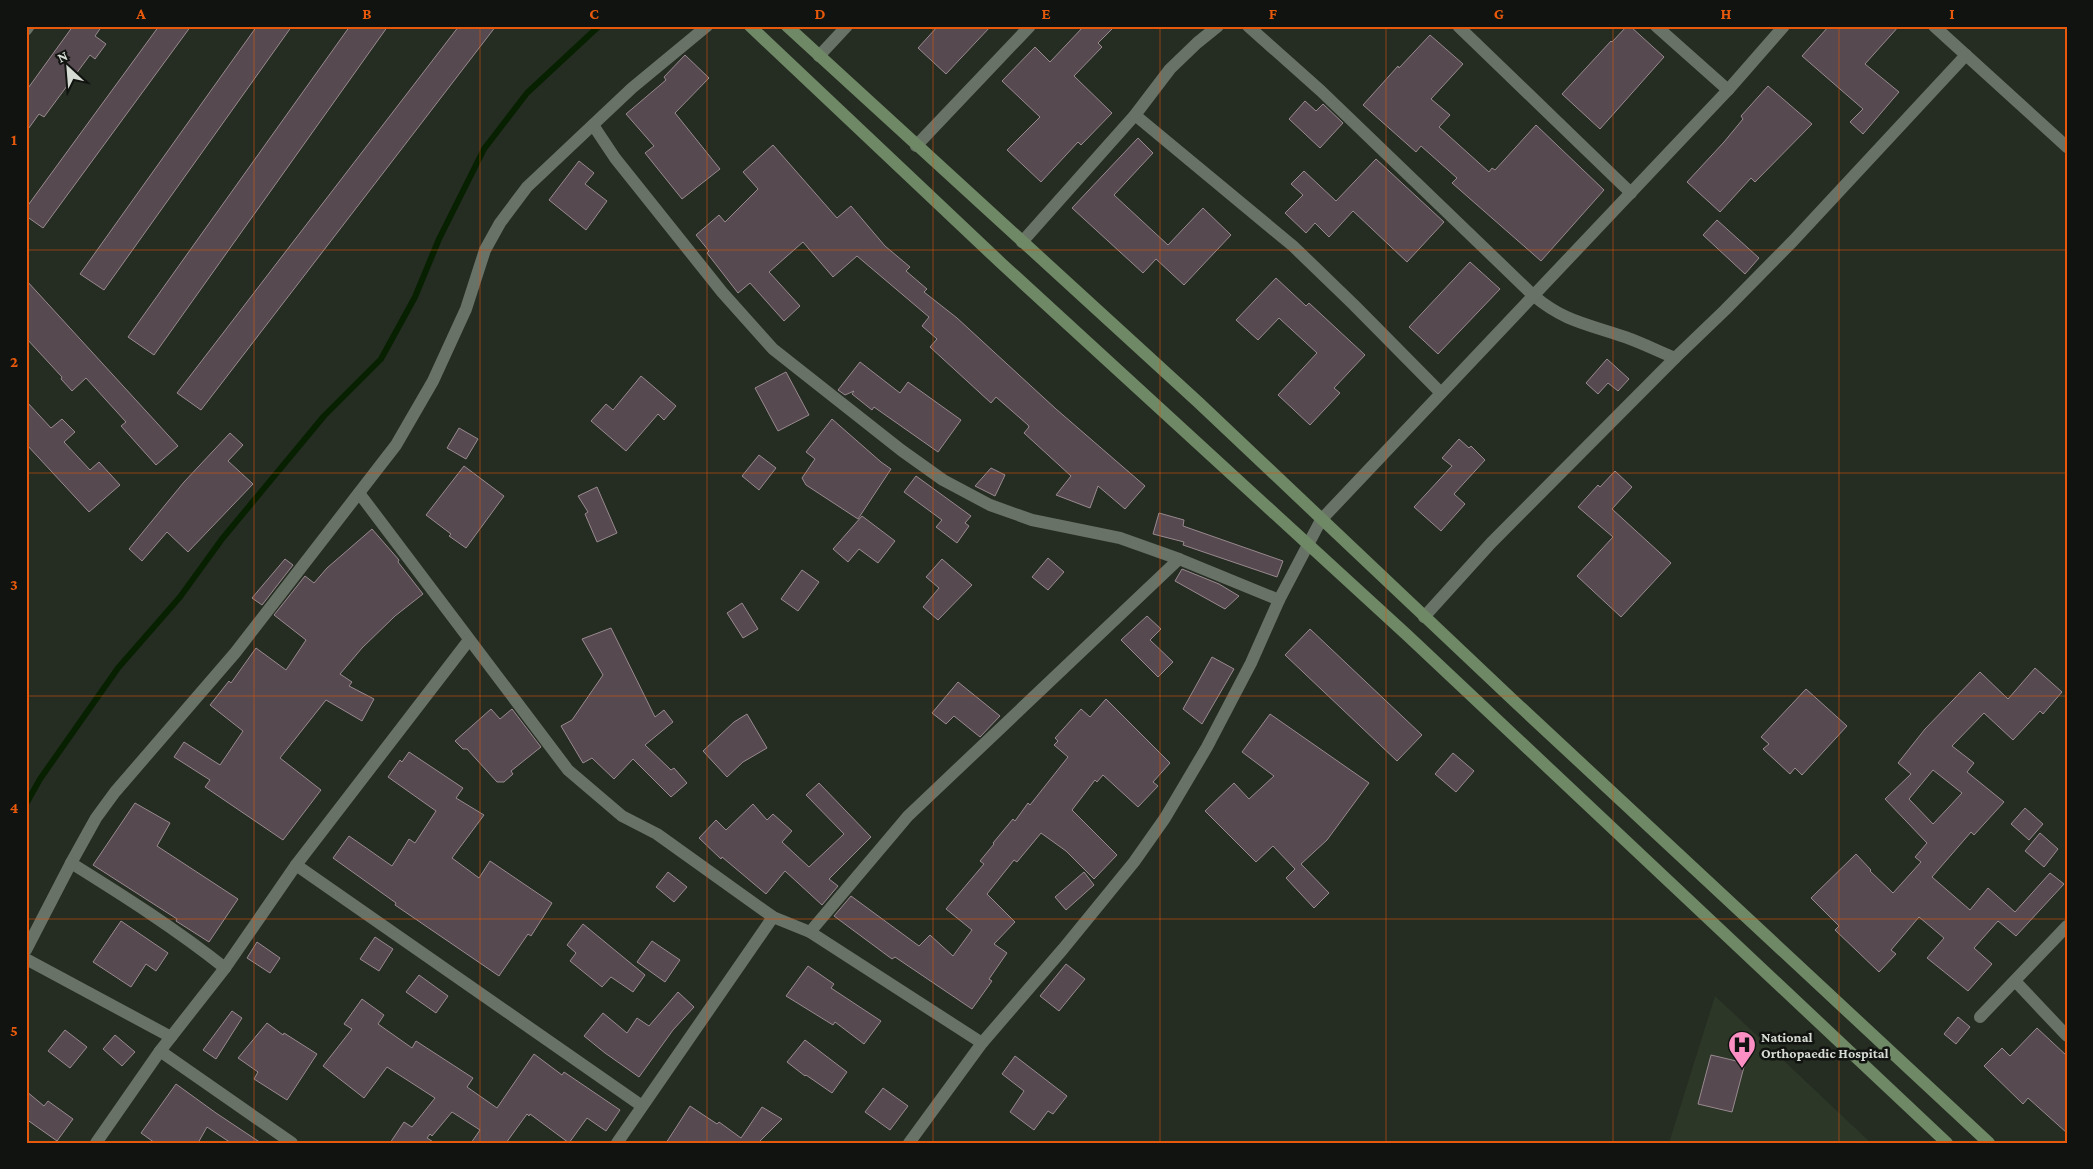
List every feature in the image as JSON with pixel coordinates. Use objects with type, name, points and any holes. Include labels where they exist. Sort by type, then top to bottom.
[{"type":"main road","points":[[750,26],[994,256],[1406,635],[1947,1143]]},
{"type":"main road","points":[[787,26],[1198,402],[1424,617],[1988,1143]]},
{"type":"street","points":[[26,30],[29,26]]},
{"type":"street","points":[[26,950],[96,818],[115,792],[235,653],[396,444],[434,382],[466,309],[486,250],[500,223],[527,187],[632,88],[707,26]]},
{"type":"street","points":[[818,56],[847,26]]},
{"type":"street","points":[[916,146],[1030,26]]},
{"type":"street","points":[[1022,242],[1135,115],[1170,69],[1218,26]]},
{"type":"street","points":[[1248,26],[1321,90],[1534,296],[1550,309],[1577,323],[1626,337],[1675,358]]},
{"type":"street","points":[[1458,26],[1631,193]]},
{"type":"street","points":[[1656,26],[1728,90]]},
{"type":"street","points":[[909,1143],[982,1043],[1063,950],[1134,862],[1165,818],[1212,739],[1252,663],[1279,600],[1321,520],[1728,90],[1784,26]]},
{"type":"street","points":[[1934,26],[2067,147]]},
{"type":"street","points":[[1424,617],[1491,543],[1793,241],[1966,55]]},
{"type":"street","points":[[1135,115],[1293,246],[1441,393]]},
{"type":"street","points":[[593,125],[615,158],[722,292],[773,348],[901,450],[942,480],[990,505],[1032,520],[1120,538],[1180,559],[1279,600]]},
{"type":"street","points":[[359,493],[568,770],[622,816],[657,834],[773,917],[810,932],[982,1043]]},
{"type":"street","points":[[810,932],[908,816],[1180,559]]},
{"type":"street","points":[[96,1143],[160,1051],[224,968],[296,866],[469,640]]},
{"type":"street","points":[[71,863],[147,911],[224,968]]},
{"type":"street","points":[[296,866],[642,1106]]},
{"type":"street","points":[[616,1143],[773,917]]},
{"type":"street","points":[[1980,1017],[2067,926]]},
{"type":"street","points":[[26,958],[171,1037]]},
{"type":"street","points":[[2015,981],[2067,1036]]},
{"type":"street","points":[[160,1051],[292,1143]]},
{"type":"shaded area","name":"National Orthopaedic Hospital","points":[[1715,996],[1871,1143],[1669,1143]]},
{"type":"building","points":[[73,26],[102,26],[95,36],[106,44],[95,59],[90,55],[44,117],[39,114],[26,132],[26,91]]},
{"type":"building","points":[[159,26],[191,26],[43,228],[26,216],[26,208]]},
{"type":"building","points":[[257,26],[292,26],[104,290],[80,274]]},
{"type":"building","points":[[350,26],[388,26],[154,355],[128,337]]},
{"type":"building","points":[[459,26],[496,26],[201,410],[177,393]]},
{"type":"building","points":[[938,26],[991,26],[946,74],[918,48]]},
{"type":"building","points":[[1084,26],[1115,26],[1098,43],[1102,47],[1074,76],[1112,113],[1081,145],[1078,142],[1041,182],[1007,150],[1040,117],[1002,81],[1035,47],[1050,62]]},
{"type":"building","points":[[1627,26],[1630,26],[1664,57],[1600,129],[1562,94]]},
{"type":"building","points":[[1829,26],[1899,26],[1865,64],[1899,92],[1863,134],[1850,122],[1863,109],[1802,56]]},
{"type":"building","points":[[1430,35],[1463,64],[1431,99],[1450,115],[1439,127],[1489,172],[1492,168],[1495,170],[1536,125],[1604,190],[1541,261],[1452,183],[1457,178],[1421,146],[1416,152],[1363,105],[1398,66],[1399,68]]},
{"type":"building","points":[[685,55],[709,78],[675,113],[720,169],[682,199],[645,153],[654,146],[626,114],[666,80],[664,77]]},
{"type":"building","points":[[1768,86],[1812,124],[1755,182],[1751,178],[1720,212],[1687,182],[1724,142],[1743,119],[1741,116]]},
{"type":"building","points":[[1305,101],[1316,111],[1323,104],[1343,123],[1320,148],[1289,119]]},
{"type":"building","points":[[1138,138],[1153,153],[1114,195],[1168,245],[1203,208],[1231,235],[1184,285],[1156,259],[1143,273],[1072,208]]},
{"type":"building","points":[[773,145],[837,218],[851,206],[885,246],[910,267],[906,271],[927,289],[924,292],[957,318],[1056,409],[1145,486],[1125,509],[1098,486],[1090,508],[1056,495],[1071,476],[1024,433],[1029,427],[1028,425],[996,397],[991,403],[930,347],[937,339],[922,326],[929,317],[857,256],[833,277],[803,242],[769,272],[800,306],[784,321],[750,283],[738,293],[707,253],[709,251],[696,235],[719,215],[725,222],[758,189],[743,172]]},
{"type":"building","points":[[1376,159],[1444,222],[1407,262],[1353,211],[1329,237],[1315,223],[1306,233],[1285,213],[1303,195],[1291,184],[1304,171],[1336,201]]},
{"type":"building","points":[[579,161],[594,173],[585,184],[607,201],[586,230],[549,200]]},
{"type":"building","points":[[1717,220],[1759,258],[1745,274],[1703,235]]},
{"type":"building","points":[[1470,262],[1500,289],[1438,354],[1409,327]]},
{"type":"building","points":[[1276,278],[1306,306],[1309,303],[1365,355],[1334,388],[1340,393],[1310,425],[1278,395],[1317,353],[1279,318],[1258,340],[1236,320]]},
{"type":"building","points":[[26,280],[178,446],[156,465],[121,426],[126,422],[86,378],[72,391],[61,379],[62,377],[26,338]]},
{"type":"building","points":[[1607,359],[1629,379],[1618,391],[1608,383],[1598,394],[1586,383]]},
{"type":"building","points":[[860,362],[900,393],[908,382],[961,420],[938,452],[874,407],[872,410],[852,394],[854,391],[845,395],[838,390]]},
{"type":"building","points":[[786,372],[809,415],[778,431],[755,388]]},
{"type":"building","points":[[641,376],[676,406],[664,420],[658,414],[626,451],[591,421],[606,404],[613,410]]},
{"type":"building","points":[[26,401],[51,428],[62,419],[75,432],[64,442],[90,470],[99,462],[120,485],[89,512],[26,444]]},
{"type":"building","points":[[832,419],[891,469],[858,519],[806,485],[802,478],[815,459],[806,452]]},
{"type":"building","points":[[459,428],[478,439],[466,459],[447,448]]},
{"type":"building","points":[[230,433],[243,445],[228,461],[253,484],[188,552],[167,532],[142,561],[129,549],[184,482]]},
{"type":"building","points":[[1459,439],[1469,448],[1471,446],[1485,460],[1454,494],[1465,504],[1441,531],[1414,507],[1452,466],[1442,458]]},
{"type":"building","points":[[759,455],[776,468],[759,490],[742,476]]},
{"type":"building","points":[[464,466],[504,496],[466,548],[449,536],[451,534],[426,515]]},
{"type":"building","points":[[991,468],[1005,475],[995,496],[975,486]]},
{"type":"building","points":[[1615,471],[1632,487],[1612,509],[1671,563],[1621,617],[1577,576],[1613,537],[1578,507],[1598,485],[1600,487]]},
{"type":"building","points":[[916,476],[971,516],[965,523],[969,526],[957,543],[936,527],[942,520],[904,492]]},
{"type":"building","points":[[597,487],[617,533],[597,542],[585,514],[588,512],[578,496]]},
{"type":"building","points":[[1159,513],[1184,520],[1183,526],[1283,561],[1277,577],[1183,545],[1184,542],[1153,534]]},
{"type":"building","points":[[862,516],[895,541],[878,563],[859,549],[848,562],[833,549]]},
{"type":"building","points":[[372,529],[399,560],[398,562],[423,594],[395,616],[362,648],[340,674],[352,682],[349,686],[374,699],[362,721],[326,700],[280,758],[321,790],[283,840],[205,787],[210,780],[174,757],[184,742],[220,765],[243,731],[210,705],[229,681],[231,683],[256,648],[286,670],[306,640],[274,615],[305,576],[314,583],[327,568]]},
{"type":"building","points":[[1048,558],[1064,572],[1048,590],[1032,577]]},
{"type":"building","points":[[285,559],[293,565],[262,605],[252,598]]},
{"type":"building","points":[[942,559],[972,585],[938,620],[923,607],[939,588],[926,577]]},
{"type":"building","points":[[1182,569],[1219,584],[1239,596],[1225,609],[1175,581]]},
{"type":"building","points":[[802,570],[819,582],[798,611],[781,599]]},
{"type":"building","points":[[742,603],[758,629],[743,638],[727,613]]},
{"type":"building","points":[[1147,616],[1161,629],[1150,640],[1173,662],[1158,677],[1121,640]]},
{"type":"building","points":[[611,628],[655,717],[664,710],[673,722],[645,745],[671,770],[674,768],[687,783],[671,797],[633,759],[614,779],[592,758],[583,763],[561,726],[572,720],[603,675],[582,639]]},
{"type":"building","points":[[1310,629],[1422,735],[1397,761],[1285,655]]},
{"type":"building","points":[[1212,657],[1234,669],[1202,724],[1183,709]]},
{"type":"building","points":[[2035,668],[2062,692],[2043,714],[2040,711],[2013,740],[1984,713],[1952,746],[1974,763],[1967,772],[2004,802],[1974,835],[1971,832],[1932,877],[1970,910],[1988,888],[2015,912],[2050,873],[2064,884],[2016,936],[1998,921],[1974,948],[1992,964],[1968,991],[1927,958],[1944,938],[1919,917],[1891,950],[1896,954],[1879,972],[1835,930],[1839,926],[1811,898],[1856,854],[1870,871],[1893,893],[1921,862],[1915,857],[1927,843],[1885,799],[1911,774],[1898,763],[1925,729],[1980,672],[2008,699]],"holes":[[[1933,770],[1962,793],[1933,824],[1909,799]]]},
{"type":"building","points":[[958,682],[1000,716],[980,737],[954,716],[946,724],[932,713]]},
{"type":"building","points":[[1806,689],[1847,726],[1802,775],[1795,768],[1790,774],[1763,749],[1769,744],[1761,737]]},
{"type":"building","points":[[1106,699],[1170,763],[1153,782],[1158,786],[1138,807],[1103,775],[1097,782],[1095,780],[1072,810],[1117,855],[1094,879],[1066,851],[1041,833],[1017,862],[1014,860],[987,894],[1015,922],[994,944],[1007,953],[989,979],[992,981],[972,1009],[895,957],[892,959],[834,916],[851,896],[919,946],[930,935],[953,956],[972,930],[946,909],[984,864],[980,861],[993,843],[1013,819],[1015,821],[1028,803],[1030,805],[1068,757],[1054,745],[1058,741],[1055,738],[1081,709],[1090,717]]},
{"type":"building","points":[[491,709],[500,719],[512,709],[541,747],[511,771],[513,774],[504,782],[497,782],[467,749],[463,749],[455,741]]},
{"type":"building","points":[[747,714],[767,748],[743,762],[727,777],[703,751],[734,722]]},
{"type":"building","points":[[1270,714],[1369,783],[1327,840],[1301,864],[1329,893],[1314,908],[1286,878],[1295,869],[1273,846],[1256,862],[1205,811],[1234,783],[1249,799],[1274,776],[1242,752]]},
{"type":"building","points":[[409,752],[463,788],[456,798],[484,815],[452,858],[479,878],[490,861],[552,903],[531,936],[528,934],[499,976],[395,905],[396,903],[333,858],[349,836],[392,866],[409,839],[415,843],[436,811],[388,777],[400,760],[402,762]]},
{"type":"building","points":[[1453,753],[1474,771],[1456,792],[1435,774]]},
{"type":"building","points":[[819,783],[871,837],[829,879],[838,886],[822,905],[785,871],[766,894],[722,857],[721,859],[699,838],[716,820],[726,830],[753,804],[767,820],[773,814],[792,831],[782,842],[809,867],[844,834],[806,795]]},
{"type":"building","points":[[135,803],[170,823],[157,846],[238,899],[209,942],[93,865]]},
{"type":"building","points":[[2025,808],[2043,824],[2029,840],[2011,824]]},
{"type":"building","points":[[2040,833],[2058,849],[2044,867],[2025,851]]},
{"type":"building","points":[[668,872],[687,887],[674,902],[656,887]]},
{"type":"building","points":[[1084,872],[1094,885],[1066,910],[1055,897]]},
{"type":"building","points":[[121,921],[168,953],[156,971],[146,964],[131,987],[93,962]]},
{"type":"building","points":[[583,924],[645,975],[633,992],[611,977],[602,987],[570,961],[576,953],[567,945]]},
{"type":"building","points":[[375,937],[393,949],[379,971],[360,959]]},
{"type":"building","points":[[652,941],[680,960],[665,982],[637,962]]},
{"type":"building","points":[[257,942],[280,958],[270,973],[247,958]]},
{"type":"building","points":[[1066,964],[1085,979],[1059,1011],[1040,996]]},
{"type":"building","points":[[808,966],[834,984],[831,988],[881,1021],[864,1044],[835,1022],[833,1025],[786,996]]},
{"type":"building","points":[[419,975],[448,996],[436,1013],[406,992]]},
{"type":"building","points":[[678,992],[694,1007],[673,1030],[639,1077],[584,1036],[603,1013],[627,1033],[637,1018],[649,1026]]},
{"type":"building","points":[[362,999],[384,1015],[378,1024],[412,1048],[416,1041],[473,1078],[467,1087],[497,1108],[534,1054],[562,1075],[564,1072],[620,1110],[606,1131],[587,1118],[569,1143],[530,1114],[529,1116],[527,1114],[506,1143],[471,1143],[480,1130],[452,1112],[432,1136],[430,1134],[427,1138],[435,1143],[390,1143],[404,1122],[412,1127],[435,1098],[387,1067],[364,1098],[323,1066],[352,1029],[344,1024]]},
{"type":"building","points":[[232,1011],[242,1018],[216,1059],[203,1050]]},
{"type":"building","points":[[1958,1017],[1970,1027],[1956,1044],[1944,1034]]},
{"type":"building","points":[[267,1023],[283,1035],[284,1033],[317,1054],[287,1100],[254,1079],[258,1072],[238,1058]]},
{"type":"building","points":[[2037,1028],[2067,1056],[2067,1133],[2028,1098],[2023,1104],[1984,1066],[2002,1048],[2010,1056]]},
{"type":"building","points":[[65,1030],[87,1047],[70,1068],[48,1051]]},
{"type":"building","points":[[115,1035],[135,1052],[122,1066],[103,1049]]},
{"type":"building","points":[[805,1040],[847,1072],[832,1093],[787,1062]]},
{"type":"building","points":[[1711,1055],[1745,1063],[1732,1112],[1698,1104]]},
{"type":"building","points":[[1015,1056],[1067,1096],[1053,1114],[1048,1111],[1034,1130],[1010,1112],[1024,1091],[1002,1074]]},
{"type":"building","points":[[176,1084],[261,1143],[231,1143],[207,1127],[198,1143],[155,1143],[141,1133]]},
{"type":"building","points":[[883,1088],[908,1106],[890,1130],[865,1112]]},
{"type":"building","points":[[26,1091],[44,1106],[48,1101],[73,1119],[57,1141],[26,1119]]},
{"type":"building","points":[[690,1106],[717,1124],[719,1122],[741,1138],[762,1107],[782,1119],[758,1143],[666,1143]]},
{"type":"waterway","points":[[26,804],[40,779],[118,668],[180,597],[222,539],[324,416],[381,359],[415,297],[439,239],[484,149],[527,93],[599,26]]},
{"type":"place","name":"National Orthopaedic Hospital","points":[[1742,1069]]}]
